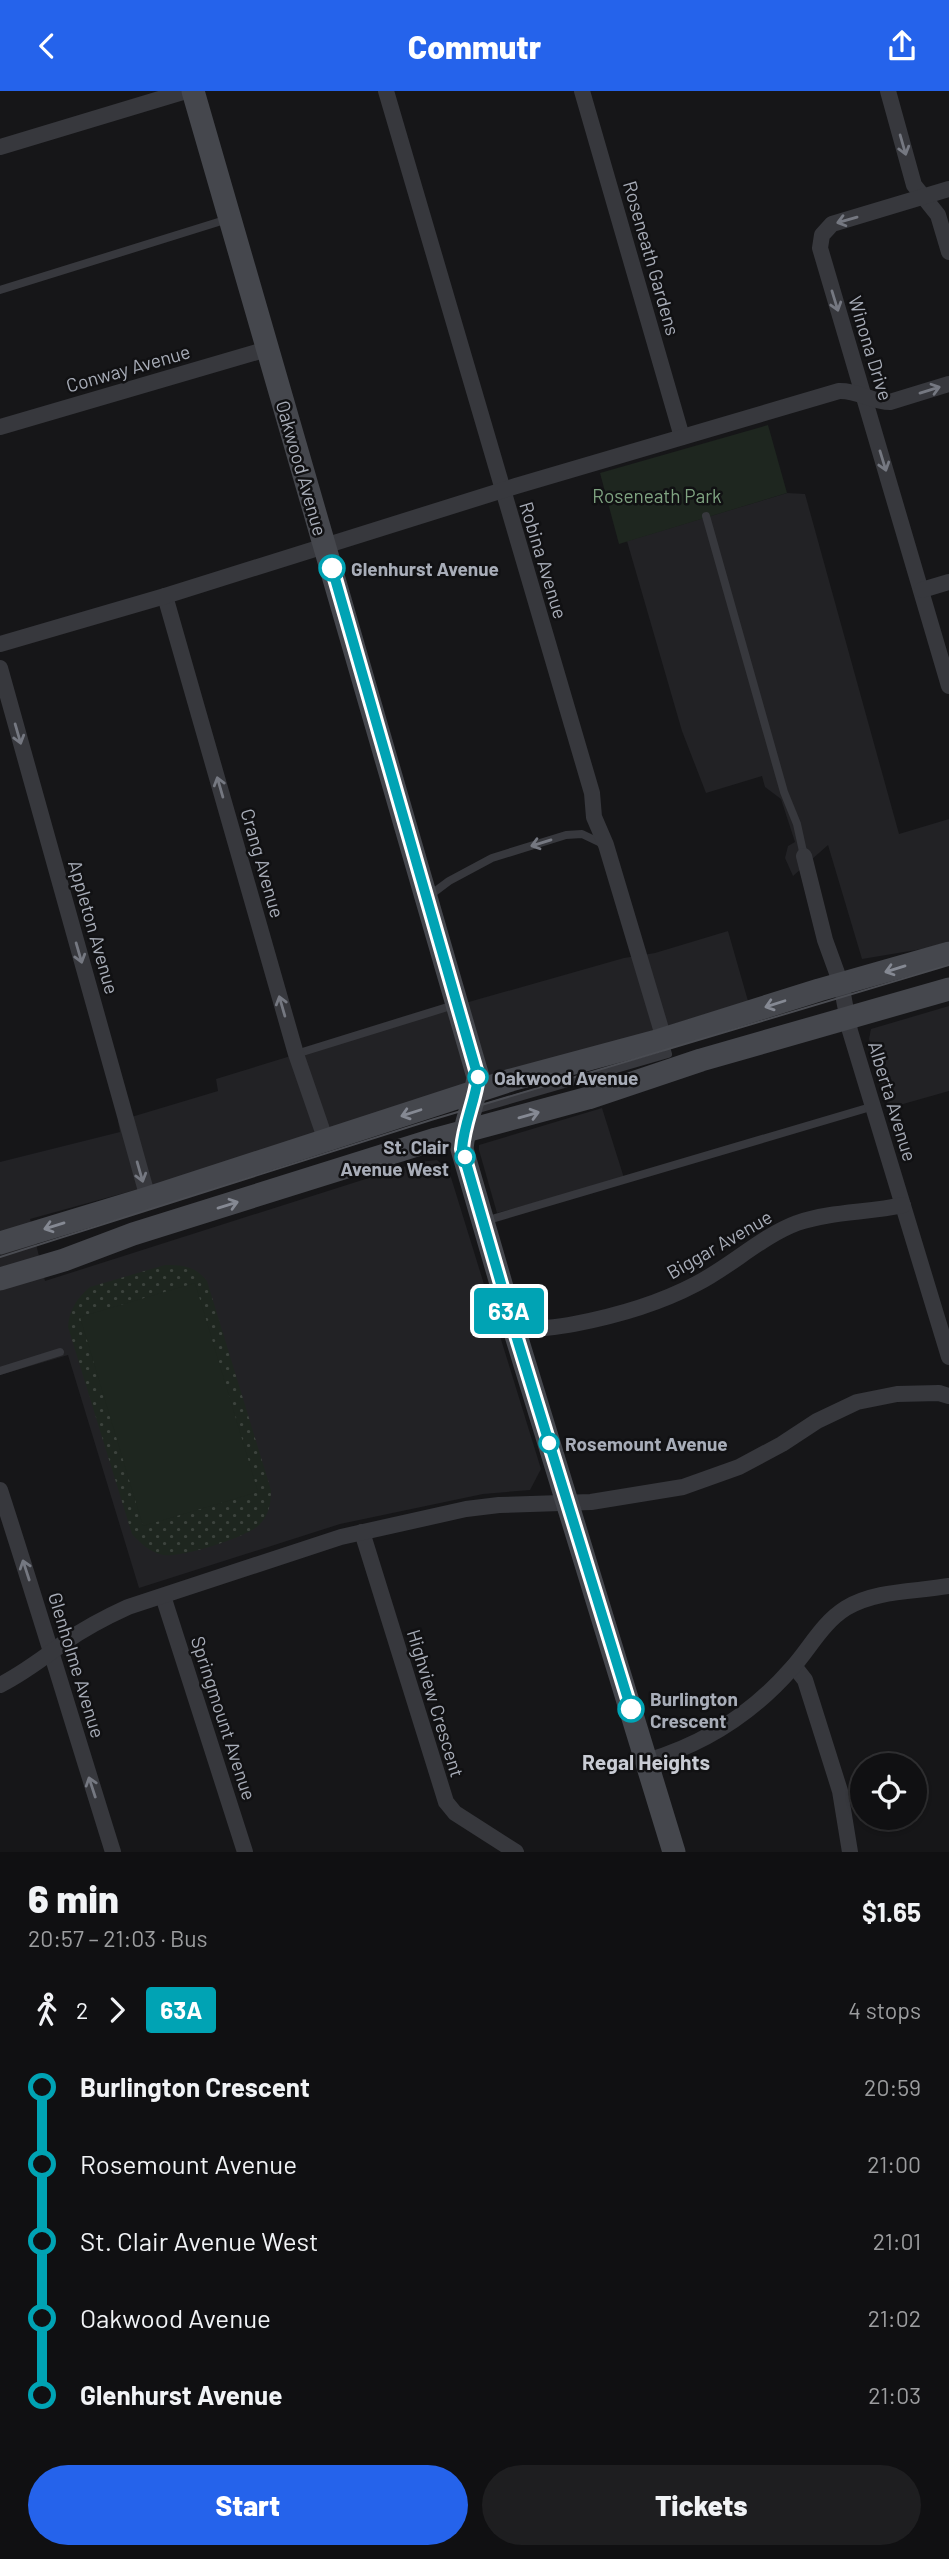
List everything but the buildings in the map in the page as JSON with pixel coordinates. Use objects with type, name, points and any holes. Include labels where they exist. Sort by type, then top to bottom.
[{"type":"main road","name":"Oakwood Avenue","points":[[193,91],[478,1077],[462,1149],[674,1852]]},
{"type":"main road","points":[[0,1279],[64,1260],[470,1112],[593,1056],[664,1039],[949,953]]},
{"type":"main road","points":[[0,1243],[327,1141],[470,1112],[588,1098],[646,1076],[847,1016],[949,989]]},
{"type":"street","points":[[0,147],[186,91]]},
{"type":"street","name":"Robina Avenue","points":[[386,91],[592,793],[594,817],[606,845],[664,1039]]},
{"type":"street","name":"Roseneath Gardens","points":[[582,91],[682,437]]},
{"type":"street","points":[[888,91],[914,185],[938,215],[949,252]]},
{"type":"street","points":[[923,197],[949,189]]},
{"type":"street","name":"Winona Drive","points":[[923,197],[832,224],[822,235],[820,248],[949,686]]},
{"type":"street","name":"Conway Avenue","points":[[0,427],[267,349]]},
{"type":"street","points":[[0,644],[166,596],[501,490],[839,391],[880,402],[890,402],[949,384]]},
{"type":"street","points":[[922,590],[949,582]]},
{"type":"street","name":"Crang Avenue","points":[[166,596],[296,1054],[327,1141]]},
{"type":"street","name":"Appleton Avenue","points":[[0,668],[148,1198]]},
{"type":"street","name":"Alberta Avenue","points":[[804,856],[825,940],[841,985],[847,1016],[949,1357]]},
{"type":"street","name":"Biggar Avenue","points":[[515,1332],[572,1325],[607,1317],[667,1297],[721,1271],[795,1224],[845,1213],[877,1211],[903,1205]]},
{"type":"street","points":[[0,1685],[106,1617],[278,1556],[362,1532],[466,1509],[626,1498],[682,1487],[712,1478],[782,1444],[817,1421],[857,1402],[897,1394],[939,1393],[949,1396]]},
{"type":"street","name":"Glenholme Avenue","points":[[0,1490],[113,1852]]},
{"type":"street","name":"Highview Crescent","points":[[362,1532],[446,1802],[455,1813],[516,1852]]},
{"type":"street","points":[[647,1761],[683,1749],[714,1734],[751,1707],[794,1666],[830,1621],[844,1609],[878,1595],[949,1586]]},
{"type":"street","name":"Springmount Avenue","points":[[163,1596],[245,1852]]},
{"type":"street","points":[[794,1666],[805,1680],[840,1791],[850,1852]]},
{"type":"lane","points":[[0,290],[230,218]]},
{"type":"lane","points":[[706,516],[783,792],[797,824],[804,856]]},
{"type":"lane","points":[[427,897],[449,881],[492,858],[566,835],[582,834],[606,845]]},
{"type":"lane","points":[[296,1054],[458,1004]]},
{"type":"lane","points":[[482,1221],[874,1106]]},
{"type":"lane","points":[[0,1371],[60,1352]]},
{"type":"shaded area","points":[[787,493],[805,494],[899,834],[949,819],[949,941],[928,948],[862,959],[828,845],[793,876],[785,858],[788,846],[795,842],[781,799],[765,787],[762,776],[706,793],[682,731],[627,541]]},
{"type":"shaded area","points":[[728,931],[748,1001],[164,1182],[30,1219],[45,1281],[419,1162],[437,1160],[449,1171],[541,1469],[530,1490],[483,1494],[340,1524],[139,1588],[68,1355],[0,1375],[0,1162],[120,1132],[118,1121],[218,1091],[216,1079],[437,1011]]},
{"type":"shaded area","points":[[949,1006],[949,1091],[889,1108],[869,1039],[871,1029]]},
{"type":"shaded area","points":[[602,1108],[624,1178],[497,1213],[479,1145]]},
{"type":"green space","name":"Roseneath Park","points":[[768,425],[787,493],[619,544],[600,473]]},
{"type":"green space","points":[[165,1265],[188,1267],[207,1281],[271,1490],[267,1513],[252,1530],[213,1546],[172,1555],[154,1552],[132,1534],[68,1327],[74,1305],[90,1287]]},
{"type":"green space","points":[[195,1283],[258,1492],[143,1526],[80,1317]]},
{"type":"tram line","points":[[0,1257],[431,1120],[949,965]]},
{"type":"bus line","name":"63A","points":[[332,568],[478,1077],[476,1093],[463,1132],[462,1149],[515,1332],[631,1709]]},
{"type":"place","name":"Glenhurst Avenue","points":[[332,568]]},
{"type":"place","name":"Oakwood Avenue","points":[[478,1077]]},
{"type":"place","name":"St. Clair Avenue West","points":[[465,1157]]},
{"type":"place","name":"Rosemount Avenue","points":[[549,1443]]},
{"type":"place","name":"Burlington Crescent","points":[[631,1709]]},
{"type":"district","name":"Regal Heights","points":[[646,1761]]}]
